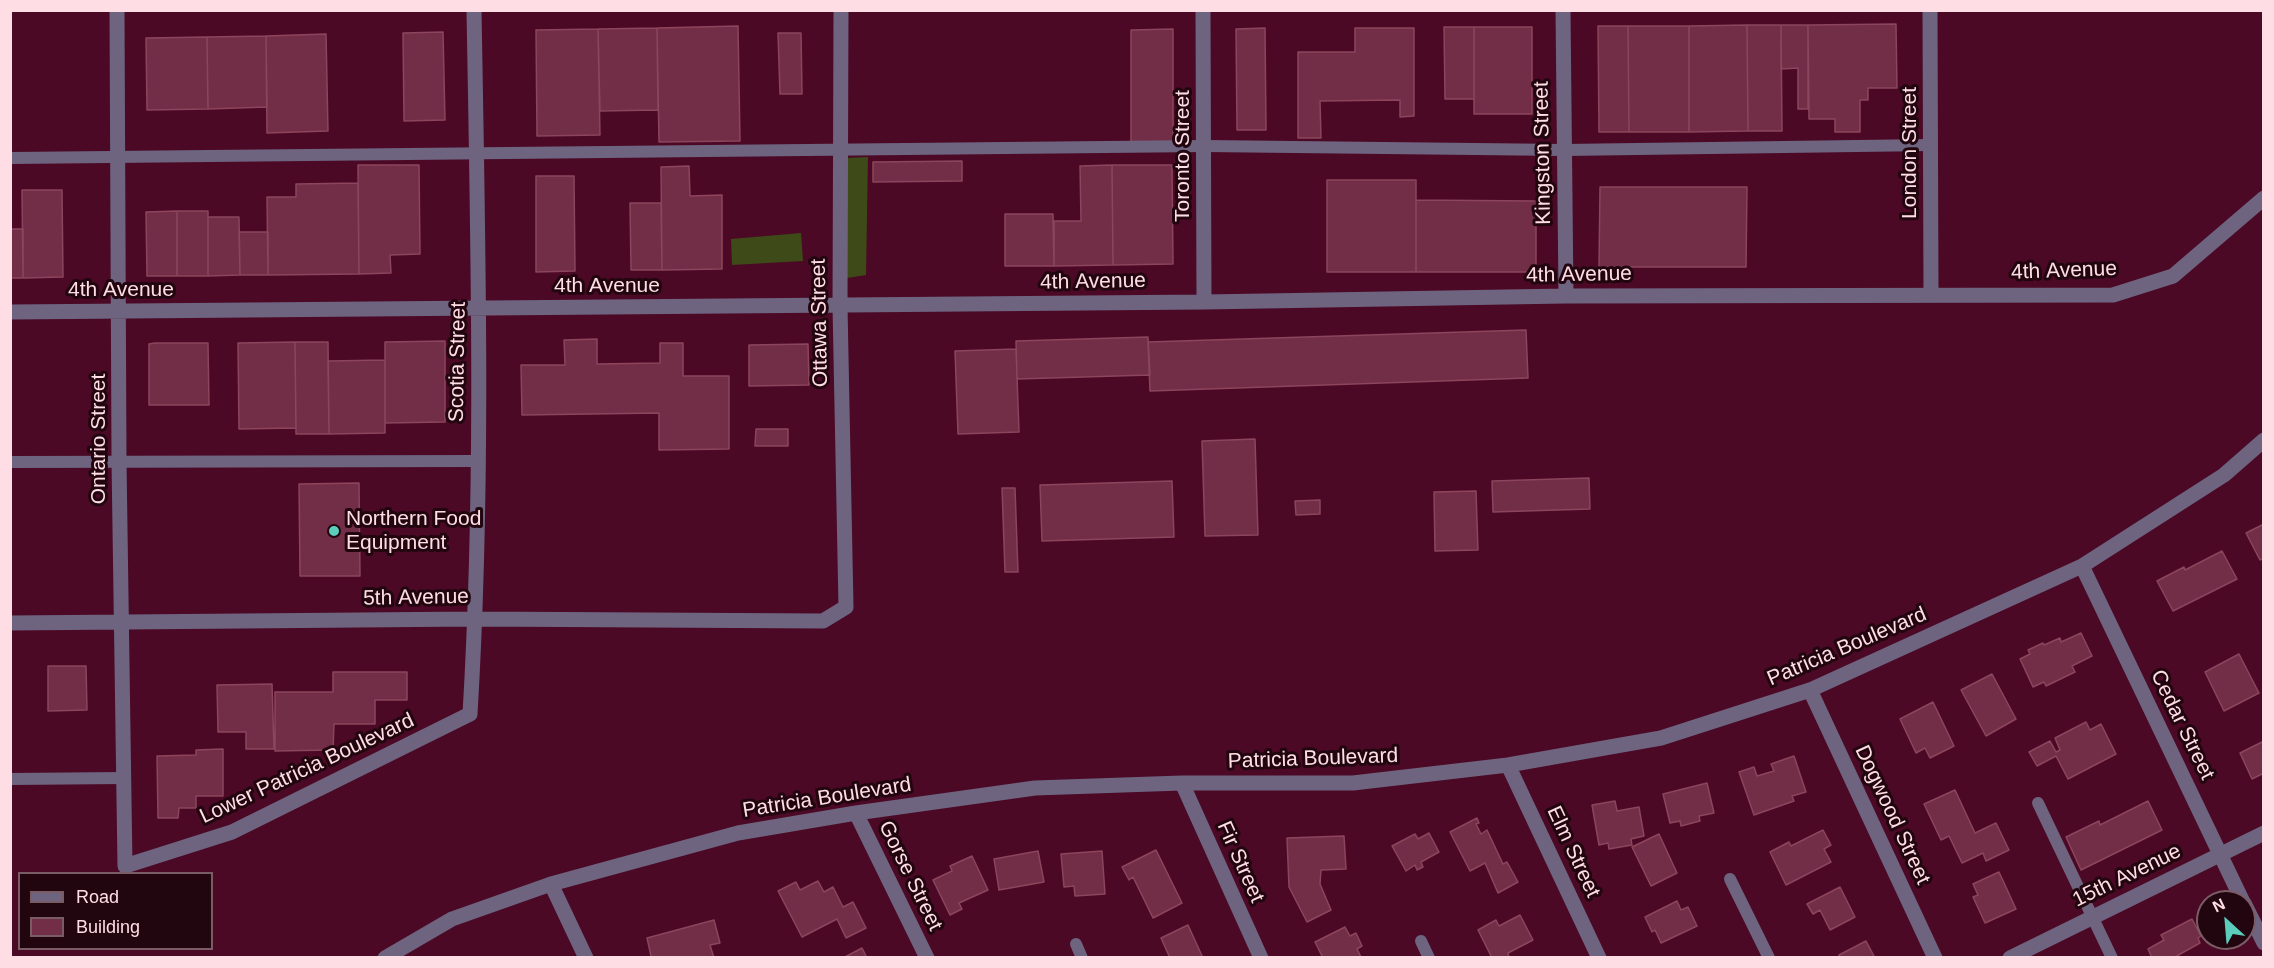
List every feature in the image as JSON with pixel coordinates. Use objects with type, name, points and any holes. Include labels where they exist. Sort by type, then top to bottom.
[{"type":"street","name":"Ontario Street","points":[[117,10],[119,460],[125,866]]},
{"type":"street","name":"Scotia Street","points":[[470,714],[476,619],[480,308],[474,10]]},
{"type":"street","name":"Ottawa Street","points":[[823,621],[846,607],[840,306],[841,10]]},
{"type":"street","name":"Toronto Street","points":[[1203,10],[1204,302]]},
{"type":"street","name":"Kingston Street","points":[[1563,10],[1566,296]]},
{"type":"street","name":"London Street","points":[[1930,10],[1931,294]]},
{"type":"street","name":"4th Avenue","points":[[10,312],[840,306],[1566,296],[2113,295],[2173,276],[2264,198]]},
{"type":"street","name":"Patricia Boulevard","points":[[385,957],[452,919],[550,884],[738,833],[855,813],[1035,788],[1182,783],[1353,783],[1508,765],[1661,738],[1810,690],[2082,566],[2224,475],[2264,440]]},
{"type":"street","name":"Cedar Street","points":[[2082,566],[2238,890]]},
{"type":"street","name":"5th Avenue","points":[[10,623],[476,619],[823,621]]},
{"type":"street","name":"Dogwood Street","points":[[1810,690],[1935,957]]},
{"type":"street","name":"Lower Patricia Boulevard","points":[[125,866],[232,832],[470,714]]},
{"type":"street","name":"Elm Street","points":[[1508,765],[1599,957]]},
{"type":"street","name":"Fir Street","points":[[1182,783],[1261,957]]},
{"type":"street","name":"Gorse Street","points":[[855,813],[927,957]]},
{"type":"street","name":"15th Avenue","points":[[2010,957],[2264,833]]},
{"type":"street","points":[[550,884],[586,957]]},
{"type":"street","name":"Cedar Street","points":[[2256,927],[2264,943]]},
{"type":"lane","points":[[10,158],[1204,146],[1563,150],[1930,145]]},
{"type":"lane","points":[[10,462],[477,461]]},
{"type":"lane","points":[[10,779],[124,778]]},
{"type":"lane","points":[[2038,802],[2112,957]]},
{"type":"lane","points":[[1730,879],[1769,957]]},
{"type":"lane","points":[[1420,941],[1429,957]]},
{"type":"lane","points":[[1076,944],[1082,957]]},
{"type":"green space","points":[[868,157],[866,275],[847,278],[845,158]]},
{"type":"green space","points":[[801,233],[803,261],[732,265],[731,239]]},
{"type":"building","points":[[1896,24],[1897,88],[1868,88],[1868,100],[1860,100],[1860,132],[1835,132],[1835,119],[1809,119],[1808,25]]},
{"type":"building","points":[[1747,25],[1748,131],[1689,132],[1689,26]]},
{"type":"building","points":[[1747,25],[1781,25],[1782,131],[1748,131]]},
{"type":"building","points":[[1781,25],[1808,25],[1808,109],[1798,109],[1798,68],[1781,69]]},
{"type":"building","points":[[738,26],[740,141],[659,142],[657,28]]},
{"type":"building","points":[[1598,26],[1628,26],[1629,132],[1599,132]]},
{"type":"building","points":[[1628,26],[1689,26],[1689,132],[1629,132]]},
{"type":"building","points":[[1444,27],[1474,27],[1474,99],[1445,99]]},
{"type":"building","points":[[1474,27],[1532,27],[1532,114],[1474,114]]},
{"type":"building","points":[[657,28],[658,110],[600,111],[598,29]]},
{"type":"building","points":[[1265,28],[1266,130],[1237,130],[1236,29]]},
{"type":"building","points":[[1355,28],[1414,28],[1414,116],[1400,117],[1400,100],[1320,101],[1321,138],[1298,138],[1298,52],[1355,52]]},
{"type":"building","points":[[598,29],[600,135],[537,136],[536,30]]},
{"type":"building","points":[[1173,29],[1173,142],[1131,142],[1131,30]]},
{"type":"building","points":[[443,32],[445,120],[404,121],[403,33]]},
{"type":"building","points":[[778,33],[801,33],[802,94],[780,94]]},
{"type":"building","points":[[326,34],[328,131],[267,133],[266,36]]},
{"type":"building","points":[[266,36],[267,107],[208,109],[207,37]]},
{"type":"building","points":[[207,37],[208,109],[147,110],[146,38]]},
{"type":"building","points":[[962,161],[962,181],[873,182],[873,162]]},
{"type":"building","points":[[358,165],[419,165],[420,254],[390,255],[391,273],[359,274]]},
{"type":"building","points":[[1112,165],[1172,165],[1173,264],[1113,265]]},
{"type":"building","points":[[1112,165],[1113,265],[1054,266],[1054,221],[1081,221],[1080,166]]},
{"type":"building","points":[[689,166],[690,196],[722,195],[722,269],[662,270],[661,167]]},
{"type":"building","points":[[536,176],[574,176],[575,271],[536,272]]},
{"type":"building","points":[[1327,180],[1416,180],[1416,272],[1327,272]]},
{"type":"building","points":[[358,183],[359,274],[268,275],[267,197],[296,197],[296,184]]},
{"type":"building","points":[[1600,187],[1747,187],[1746,267],[1599,267]]},
{"type":"building","points":[[22,190],[62,190],[63,277],[23,278]]},
{"type":"building","points":[[1416,200],[1536,201],[1536,272],[1416,272]]},
{"type":"building","points":[[630,203],[661,203],[662,270],[631,270]]},
{"type":"building","points":[[177,211],[177,276],[147,276],[146,212]]},
{"type":"building","points":[[177,211],[208,211],[208,276],[177,276]]},
{"type":"building","points":[[1005,214],[1053,214],[1054,266],[1005,266]]},
{"type":"building","points":[[208,217],[239,217],[240,275],[208,276]]},
{"type":"building","points":[[10,229],[23,229],[23,278],[10,278]]},
{"type":"building","points":[[239,232],[268,232],[268,275],[240,275]]},
{"type":"building","points":[[1526,330],[1528,378],[1150,391],[1148,342]]},
{"type":"building","points":[[1148,337],[1150,375],[1017,379],[1016,341]]},
{"type":"building","points":[[597,339],[597,364],[660,363],[660,343],[683,343],[683,376],[729,376],[729,449],[659,450],[659,413],[522,415],[521,365],[565,365],[564,340]]},
{"type":"building","points":[[445,341],[445,422],[385,423],[385,342]]},
{"type":"building","points":[[295,342],[296,428],[239,429],[238,343]]},
{"type":"building","points":[[295,342],[328,342],[329,434],[296,434]]},
{"type":"building","points":[[208,343],[209,405],[149,405],[149,344]]},
{"type":"building","points":[[808,344],[809,385],[749,386],[749,345]]},
{"type":"building","points":[[1016,349],[1019,432],[958,434],[955,351]]},
{"type":"building","points":[[385,360],[385,433],[329,434],[328,361]]},
{"type":"building","points":[[756,429],[788,429],[788,446],[755,446]]},
{"type":"building","points":[[1255,439],[1258,535],[1205,536],[1202,441]]},
{"type":"building","points":[[1589,478],[1590,509],[1493,512],[1492,481]]},
{"type":"building","points":[[1172,481],[1174,537],[1042,541],[1040,485]]},
{"type":"building","points":[[359,483],[360,576],[300,576],[299,484]]},
{"type":"building","points":[[1002,488],[1015,488],[1018,572],[1005,572]]},
{"type":"building","points":[[1476,491],[1478,550],[1435,551],[1434,492]]},
{"type":"building","points":[[1320,500],[1320,514],[1296,515],[1295,501]]},
{"type":"building","points":[[2264,524],[2264,558],[2260,560],[2246,533]]},
{"type":"building","points":[[2222,551],[2237,579],[2173,611],[2157,581]]},
{"type":"building","points":[[2081,633],[2092,656],[2072,666],[2075,672],[2046,686],[2044,682],[2033,687],[2020,659],[2030,654],[2028,650],[2060,638],[2061,642]]},
{"type":"building","points":[[2239,654],[2259,693],[2224,711],[2205,672]]},
{"type":"building","points":[[48,666],[86,666],[87,710],[48,711]]},
{"type":"building","points":[[333,672],[407,672],[407,700],[375,700],[375,724],[334,724],[333,750],[275,751],[275,692],[333,692]]},
{"type":"building","points":[[1992,674],[2016,719],[1986,736],[1961,690]]},
{"type":"building","points":[[272,684],[274,749],[246,749],[246,732],[218,732],[217,685]]},
{"type":"building","points":[[1933,702],[1954,746],[1930,758],[1925,748],[1916,753],[1900,719]]},
{"type":"building","points":[[2086,722],[2090,730],[2101,724],[2116,754],[2068,779],[2056,756],[2037,766],[2029,752],[2050,741],[2056,752],[2060,750],[2055,738]]},
{"type":"building","points":[[2264,741],[2264,773],[2252,779],[2240,753]]},
{"type":"building","points":[[223,749],[223,796],[196,796],[196,808],[179,808],[178,818],[158,818],[157,756],[196,755],[196,750]]},
{"type":"building","points":[[1794,756],[1806,792],[1792,796],[1794,801],[1754,815],[1739,772],[1754,767],[1757,776],[1774,771],[1771,764]]},
{"type":"building","points":[[1707,783],[1714,813],[1699,816],[1700,821],[1681,826],[1680,821],[1670,823],[1663,794]]},
{"type":"building","points":[[1955,790],[1975,833],[1996,823],[2009,850],[1986,861],[1983,853],[1962,863],[1949,836],[1941,840],[1924,804]]},
{"type":"building","points":[[1615,801],[1617,811],[1639,807],[1644,836],[1631,839],[1632,845],[1609,849],[1608,843],[1599,845],[1592,805]]},
{"type":"building","points":[[2148,801],[2162,830],[2081,870],[2066,837],[2099,821],[2100,825]]},
{"type":"building","points":[[1477,818],[1479,823],[1476,824],[1481,834],[1487,830],[1503,864],[1507,862],[1518,882],[1498,893],[1485,863],[1470,871],[1450,832]]},
{"type":"building","points":[[1823,830],[1831,845],[1824,849],[1831,862],[1786,885],[1770,852],[1789,842],[1791,846]]},
{"type":"building","points":[[1429,833],[1439,852],[1421,862],[1423,867],[1417,870],[1415,865],[1406,871],[1392,846],[1415,834],[1418,839]]},
{"type":"building","points":[[1659,834],[1677,873],[1651,886],[1632,847]]},
{"type":"building","points":[[1344,836],[1346,869],[1321,870],[1320,884],[1331,910],[1307,922],[1289,887],[1287,838]]},
{"type":"building","points":[[1156,850],[1182,903],[1153,918],[1133,877],[1129,880],[1122,867]]},
{"type":"building","points":[[1038,851],[1044,882],[999,890],[994,859]]},
{"type":"building","points":[[1102,851],[1105,894],[1075,896],[1074,886],[1064,887],[1061,854]]},
{"type":"building","points":[[972,856],[988,890],[959,903],[962,909],[950,915],[933,880],[952,871],[950,866]]},
{"type":"building","points":[[1999,872],[2016,909],[1985,923],[1973,897],[1978,895],[1973,884]]},
{"type":"building","points":[[818,881],[824,892],[833,887],[843,907],[853,902],[866,928],[846,938],[837,919],[802,937],[778,891],[796,882],[800,890]]},
{"type":"building","points":[[1840,887],[1855,917],[1830,930],[1820,910],[1813,914],[1807,904]]},
{"type":"building","points":[[1677,901],[1681,910],[1688,907],[1697,926],[1661,943],[1655,930],[1652,932],[1645,917]]},
{"type":"building","points":[[1520,915],[1533,940],[1508,953],[1509,958],[1492,958],[1478,930],[1496,920],[1499,926]]},
{"type":"building","points":[[2192,919],[2196,927],[2196,945],[2173,958],[2152,958],[2148,949],[2164,940],[2161,935]]},
{"type":"building","points":[[714,920],[720,943],[710,945],[714,958],[648,958],[651,956],[647,938]]},
{"type":"building","points":[[1188,925],[1203,958],[1170,958],[1161,938]]},
{"type":"building","points":[[1345,927],[1350,936],[1356,933],[1362,946],[1357,949],[1361,957],[1323,958],[1315,942]]},
{"type":"building","points":[[1866,941],[1875,958],[1840,958],[1839,955]]},
{"type":"building","points":[[862,948],[867,958],[843,958]]},
{"type":"place","name":"Northern Food Equipment","points":[[334,531]]}]
